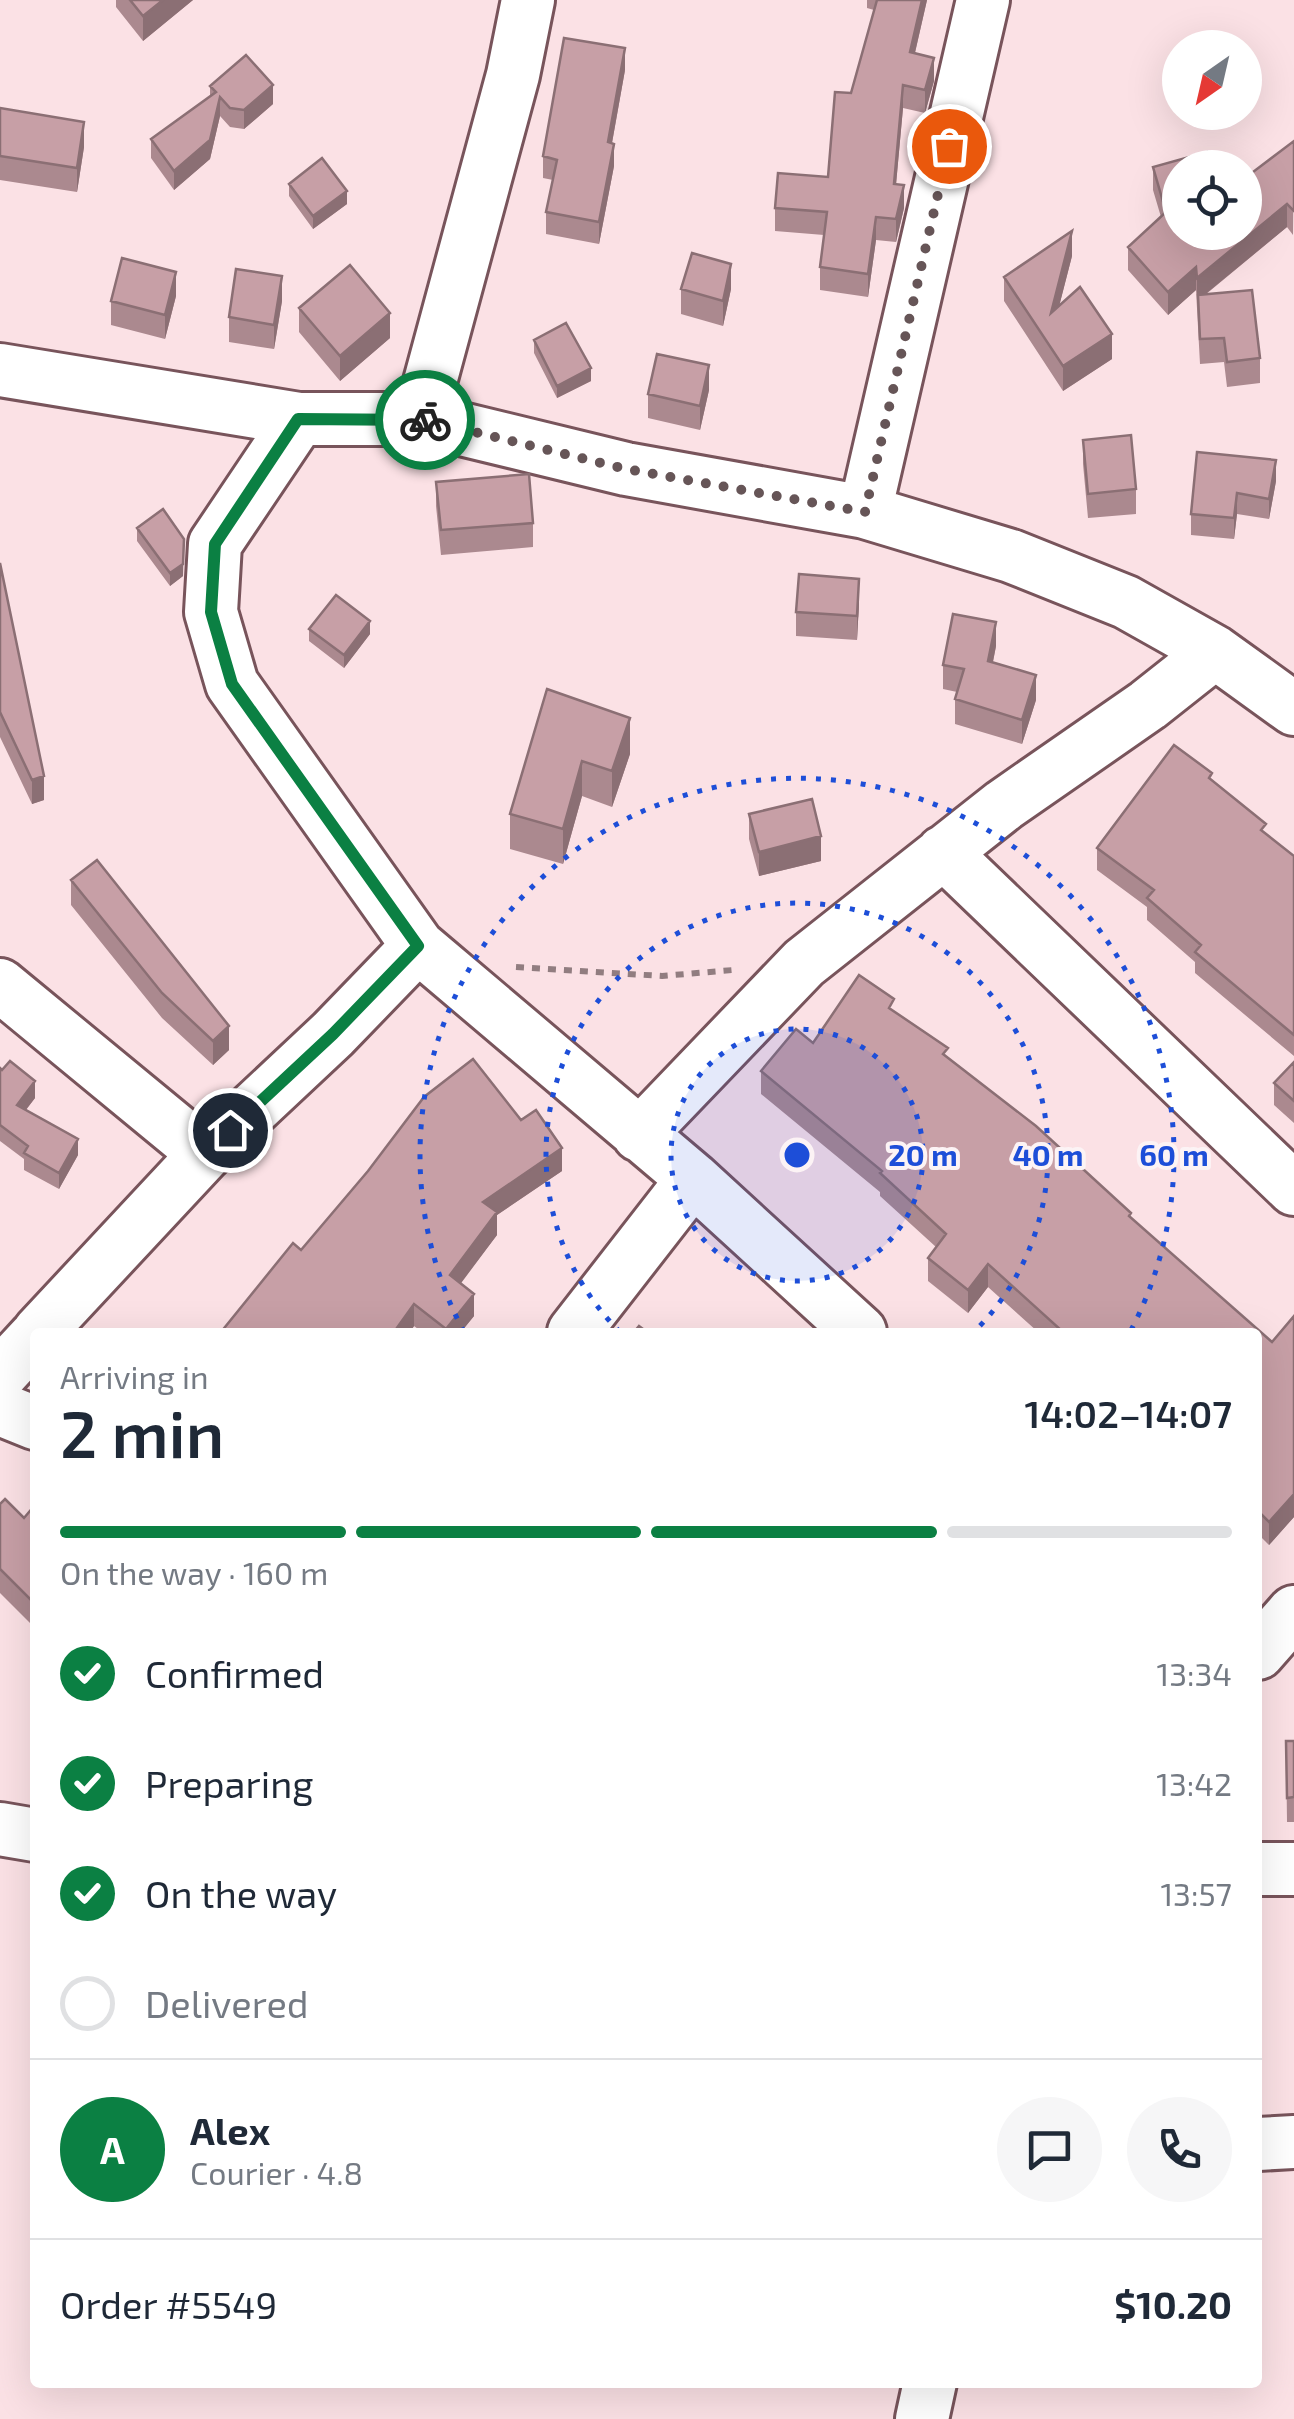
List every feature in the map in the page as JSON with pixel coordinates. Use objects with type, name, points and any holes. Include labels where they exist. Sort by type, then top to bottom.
[{"type":"street","points":[[420,419],[513,75],[528,0]]},
{"type":"street","points":[[865,512],[983,0]]},
{"type":"street","points":[[0,370],[298,419],[420,419],[626,469],[865,512],[1011,556],[1110,595],[1215,652],[1294,709]]},
{"type":"street","points":[[298,419],[215,544],[211,612],[232,684],[418,946],[692,1179],[856,1328]]},
{"type":"street","points":[[639,1135],[804,963],[943,852],[1148,705],[1215,652]]},
{"type":"street","points":[[943,852],[1294,1188]]},
{"type":"street","points":[[43,1328],[205,1154],[333,1034],[418,946]]},
{"type":"street","points":[[0,985],[205,1154]]},
{"type":"street","points":[[577,1328],[692,1179]]},
{"type":"street","points":[[0,1375],[30,1343]]},
{"type":"street","points":[[0,1409],[30,1421]]},
{"type":"street","points":[[1262,1648],[1294,1612]]},
{"type":"street","points":[[0,1829],[30,1835]]},
{"type":"street","points":[[1262,1869],[1294,1869]]},
{"type":"street","points":[[1262,2144],[1294,2142]]},
{"type":"street","points":[[922,2419],[929,2388]]},
{"type":"path","points":[[514,967],[662,976],[804,963]]},
{"type":"building","points":[[130,0],[163,0],[143,16]]},
{"type":"building","points":[[877,0],[922,0],[910,52],[934,58],[925,90],[903,85],[894,184],[904,185],[896,219],[876,217],[868,274],[820,267],[827,212],[775,208],[778,173],[828,177],[835,92],[851,93]]},
{"type":"building","points":[[564,38],[625,48],[608,142],[614,144],[599,222],[546,212],[557,160],[543,156]]},
{"type":"building","points":[[246,55],[273,85],[244,110],[230,108],[220,97],[210,140],[174,171],[151,139],[216,92],[210,86]]},
{"type":"building","points":[[0,108],[84,122],[77,168],[0,156]]},
{"type":"building","points":[[1294,141],[1294,211],[1287,204],[1262,225],[1262,165]]},
{"type":"building","points":[[322,158],[347,191],[313,216],[289,184]]},
{"type":"building","points":[[1162,164],[1162,198],[1153,167]]},
{"type":"building","points":[[1162,216],[1162,250],[1231,250],[1197,278],[1196,267],[1168,292],[1128,247]]},
{"type":"building","points":[[1072,231],[1051,313],[1080,287],[1112,334],[1063,366],[1004,277]]},
{"type":"building","points":[[692,253],[731,264],[723,301],[681,289]]},
{"type":"building","points":[[122,258],[176,272],[165,315],[111,301]]},
{"type":"building","points":[[350,265],[390,313],[340,356],[299,308]]},
{"type":"building","points":[[236,269],[282,276],[274,325],[229,317]]},
{"type":"building","points":[[1252,290],[1260,358],[1227,362],[1224,338],[1200,339],[1198,295]]},
{"type":"building","points":[[566,323],[591,368],[557,386],[534,340]]},
{"type":"building","points":[[657,354],[709,365],[700,406],[648,394]]},
{"type":"building","points":[[1131,435],[1136,489],[1088,494],[1083,440]]},
{"type":"building","points":[[1197,452],[1276,460],[1269,499],[1237,493],[1234,518],[1191,514]]},
{"type":"building","points":[[529,474],[533,523],[441,530],[436,482]]},
{"type":"building","points":[[163,509],[184,539],[183,564],[170,573],[137,528]]},
{"type":"building","points":[[0,563],[44,776],[32,780],[0,712]]},
{"type":"building","points":[[799,574],[859,579],[857,616],[796,612]]},
{"type":"building","points":[[336,595],[370,621],[344,655],[309,629]]},
{"type":"building","points":[[953,614],[996,622],[988,661],[1036,675],[1022,720],[955,699],[964,669],[943,665]]},
{"type":"building","points":[[547,689],[630,718],[612,771],[582,761],[563,829],[510,814]]},
{"type":"building","points":[[1174,745],[1212,773],[1209,778],[1266,824],[1261,830],[1294,856],[1294,1035],[1195,952],[1201,945],[1147,898],[1154,890],[1097,848]]},
{"type":"building","points":[[812,799],[821,836],[759,852],[749,814]]},
{"type":"building","points":[[97,860],[229,1026],[213,1041],[162,993],[71,880]]},
{"type":"building","points":[[859,975],[894,999],[889,1008],[948,1048],[943,1054],[1036,1126],[1131,1213],[1129,1216],[1256,1328],[1059,1328],[988,1264],[968,1290],[928,1258],[946,1234],[882,1171],[761,1071],[796,1029],[813,1043]]},
{"type":"building","points":[[473,1059],[521,1120],[536,1110],[562,1148],[483,1202],[497,1212],[450,1275],[474,1294],[447,1328],[414,1304],[397,1328],[224,1328],[293,1243],[301,1250],[424,1097]]},
{"type":"building","points":[[10,1061],[35,1081],[17,1105],[78,1139],[59,1173],[24,1153],[28,1146],[0,1125],[0,1068]]},
{"type":"building","points":[[1294,1062],[1294,1101],[1274,1083]]},
{"type":"building","points":[[1294,1316],[1294,1494],[1269,1522],[1262,1515],[1262,1333],[1272,1342]]},
{"type":"building","points":[[5,1499],[24,1518],[30,1511],[30,1599],[0,1569],[0,1504]]},
{"type":"building","points":[[1286,1741],[1294,1741],[1294,1797],[1287,1798]]},
{"type":"way so far","points":[[425,420],[626,469],[865,512],[949,146]]},
{"type":"route","points":[[230,1130],[333,1034],[418,946],[232,684],[211,612],[215,544],[298,419],[425,420]]}]
